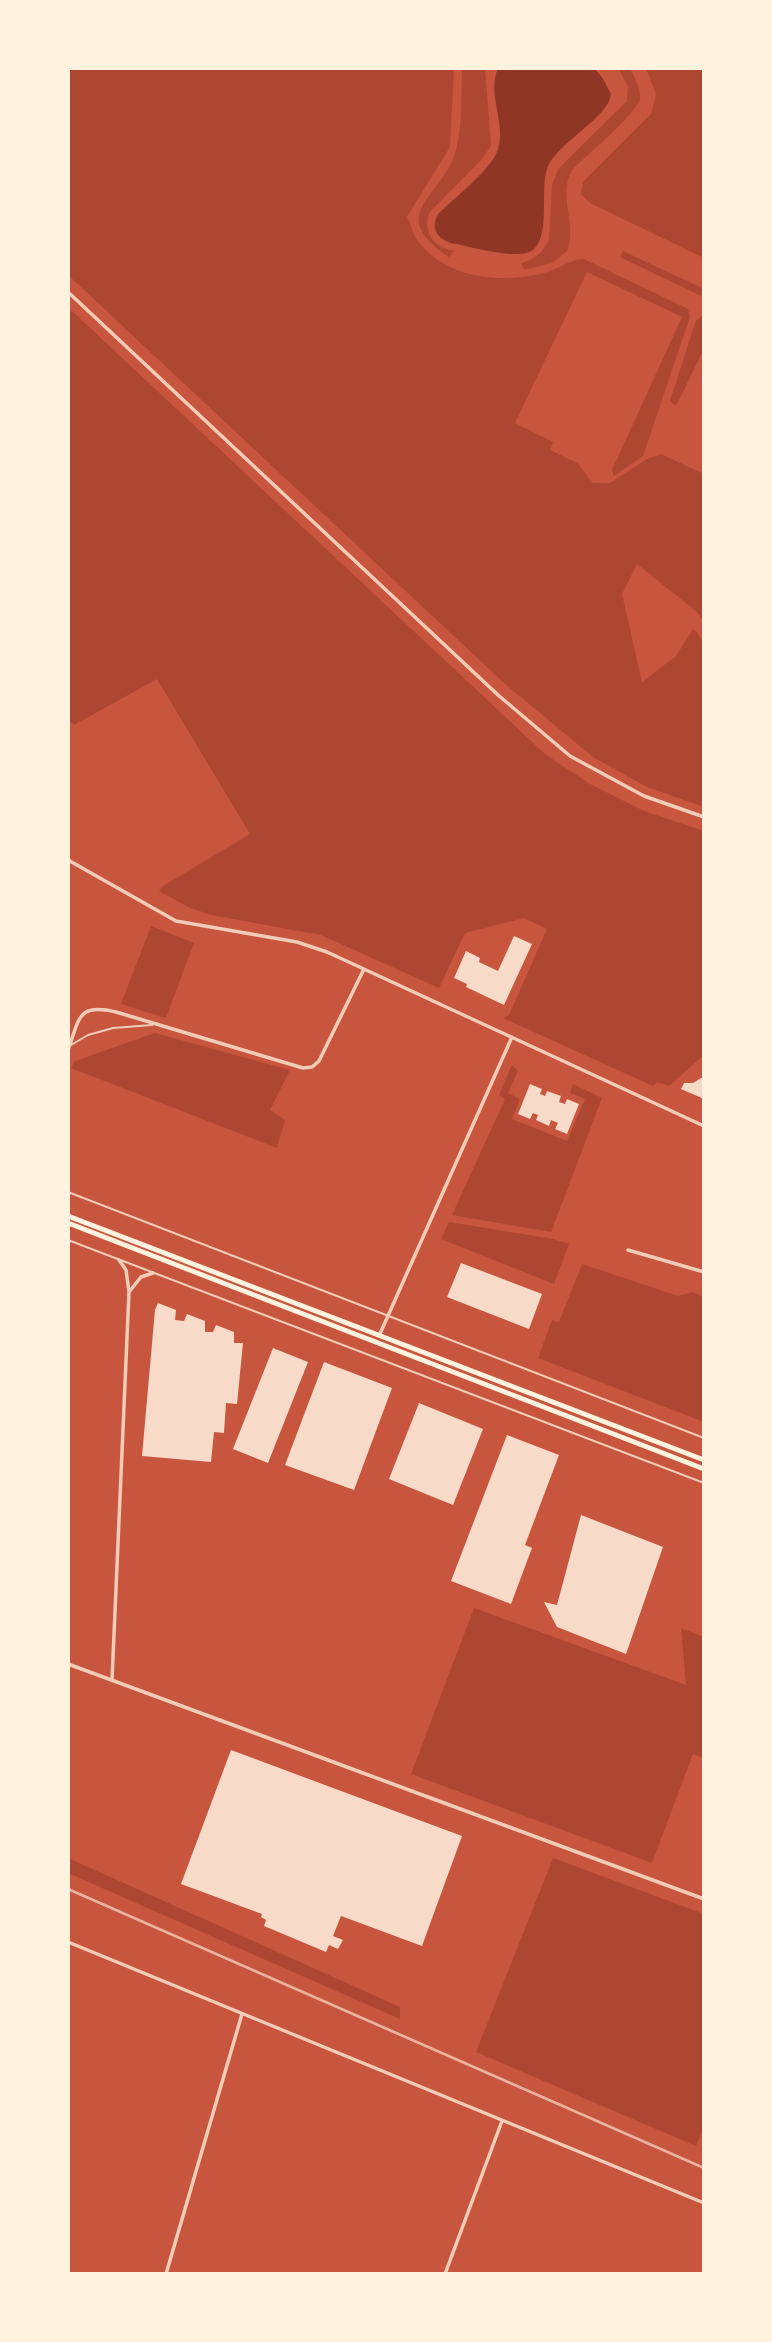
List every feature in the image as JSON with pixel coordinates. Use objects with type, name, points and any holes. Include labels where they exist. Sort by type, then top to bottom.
[{"type":"main road","points":[[68,1216],[704,1460]]},
{"type":"main road","points":[[68,1223],[704,1469]]},
{"type":"street","points":[[68,292],[498,695],[570,756],[644,796],[704,817]]},
{"type":"street","points":[[68,860],[176,921],[298,942],[364,968],[704,1126]]},
{"type":"street","points":[[69,1048],[82,1015],[94,1008],[303,1068],[312,1067],[319,1060],[364,968]]},
{"type":"street","points":[[379,1336],[512,1037]]},
{"type":"street","points":[[628,1250],[704,1272]]},
{"type":"street","points":[[112,1680],[129,1292],[126,1270],[119,1260]]},
{"type":"street","points":[[129,1292],[141,1277],[153,1273]]},
{"type":"street","points":[[68,1664],[704,1899]]},
{"type":"street","points":[[68,1942],[704,2203]]},
{"type":"street","points":[[166,2274],[242,2013]]},
{"type":"street","points":[[445,2274],[502,2121]]},
{"type":"lane","points":[[69,1048],[88,1035],[113,1028],[157,1024]]},
{"type":"lane","points":[[68,1192],[704,1438]]},
{"type":"lane","points":[[68,1240],[704,1483]]},
{"type":"shaded area","points":[[68,68],[454,68],[450,147],[407,217],[416,239],[430,254],[459,271],[493,278],[544,273],[584,259],[688,309],[690,317],[643,456],[614,476],[612,470],[682,317],[587,272],[515,423],[553,442],[550,450],[577,463],[593,483],[610,483],[647,459],[661,454],[704,474],[704,622],[697,612],[637,564],[622,594],[642,682],[676,656],[693,629],[704,646],[704,807],[647,787],[593,757],[504,683],[68,275]]},
{"type":"shaded area","points":[[462,68],[485,68],[491,146],[481,160],[429,213],[429,233],[436,243],[454,251],[449,257],[430,242],[421,228],[419,216],[423,205],[450,166],[456,150],[461,120]]},
{"type":"shaded area","points":[[498,68],[594,68],[611,94],[602,111],[563,147],[548,166],[544,186],[542,232],[534,249],[527,253],[506,254],[451,243],[438,235],[435,227],[439,213],[478,176],[496,154],[500,133],[494,89]]},
{"type":"shaded area","points":[[618,68],[630,68],[640,95],[637,106],[572,170],[566,190],[570,231],[567,251],[552,263],[524,270],[521,263],[538,255],[549,239],[552,185],[558,169],[627,101],[628,86]]},
{"type":"shaded area","points":[[646,68],[704,68],[704,258],[590,203],[581,194],[583,182],[651,114],[656,94]]},
{"type":"shaded area","points":[[623,251],[704,289],[701,296],[620,257]]},
{"type":"shaded area","points":[[72,311],[546,755],[590,784],[644,811],[704,831],[704,1055],[669,1086],[657,1082],[653,1086],[503,1018],[509,1015],[547,929],[524,918],[465,933],[439,988],[321,935],[211,915],[188,907],[159,891],[163,886],[250,834],[157,679],[74,725],[68,719],[68,313]]},
{"type":"shaded area","points":[[702,316],[704,349],[676,406],[670,401],[696,320]]},
{"type":"shaded area","points":[[151,926],[194,943],[166,1018],[121,1004]]},
{"type":"shaded area","points":[[155,1033],[290,1070],[270,1110],[285,1120],[277,1148],[71,1068],[75,1061]]},
{"type":"shaded area","points":[[512,1065],[518,1071],[508,1093],[520,1099],[512,1119],[567,1141],[585,1099],[570,1093],[573,1084],[602,1098],[551,1232],[452,1215],[505,1099],[499,1095]]},
{"type":"shaded area","points":[[449,1222],[569,1244],[554,1284],[441,1239]]},
{"type":"shaded area","points":[[582,1264],[678,1296],[693,1292],[704,1298],[704,1422],[538,1358],[552,1320],[559,1322]]},
{"type":"shaded area","points":[[474,1608],[686,1685],[681,1628],[704,1637],[704,1758],[693,1754],[652,1863],[411,1774]]},
{"type":"shaded area","points":[[68,1858],[400,2007],[400,2019],[68,1873]]},
{"type":"shaded area","points":[[553,1858],[704,1914],[704,2127],[696,2146],[476,2052]]},
{"type":"building","points":[[514,936],[532,944],[504,1005],[466,987],[467,984],[454,978],[466,951],[480,958],[479,962],[498,971]]},
{"type":"building","points":[[704,1079],[704,1099],[681,1089],[684,1083],[693,1083]]},
{"type":"building","points":[[530,1084],[542,1089],[540,1094],[545,1096],[547,1091],[561,1096],[559,1102],[565,1104],[567,1099],[579,1104],[567,1134],[555,1129],[558,1123],[551,1120],[549,1126],[536,1120],[538,1115],[533,1113],[530,1119],[518,1114]]},
{"type":"building","points":[[461,1263],[542,1294],[529,1329],[447,1297]]},
{"type":"building","points":[[158,1303],[176,1310],[175,1320],[184,1321],[187,1314],[205,1321],[205,1332],[213,1332],[216,1325],[234,1332],[234,1343],[243,1343],[237,1404],[226,1403],[224,1433],[214,1432],[211,1462],[142,1456],[155,1310]]},
{"type":"building","points":[[273,1348],[308,1362],[268,1463],[233,1449]]},
{"type":"building","points":[[324,1362],[392,1388],[354,1490],[285,1465]]},
{"type":"building","points":[[419,1403],[483,1429],[453,1505],[389,1479]]},
{"type":"building","points":[[507,1435],[559,1455],[525,1545],[532,1548],[511,1604],[451,1581]]},
{"type":"building","points":[[581,1515],[663,1547],[626,1654],[557,1627],[544,1602],[557,1605]]},
{"type":"building","points":[[231,1750],[462,1836],[422,1946],[341,1916],[333,1936],[343,1940],[338,1949],[329,1945],[326,1952],[264,1926],[266,1920],[261,1917],[262,1914],[181,1884]]},
{"type":"railway","points":[[68,1889],[704,2168]]}]
